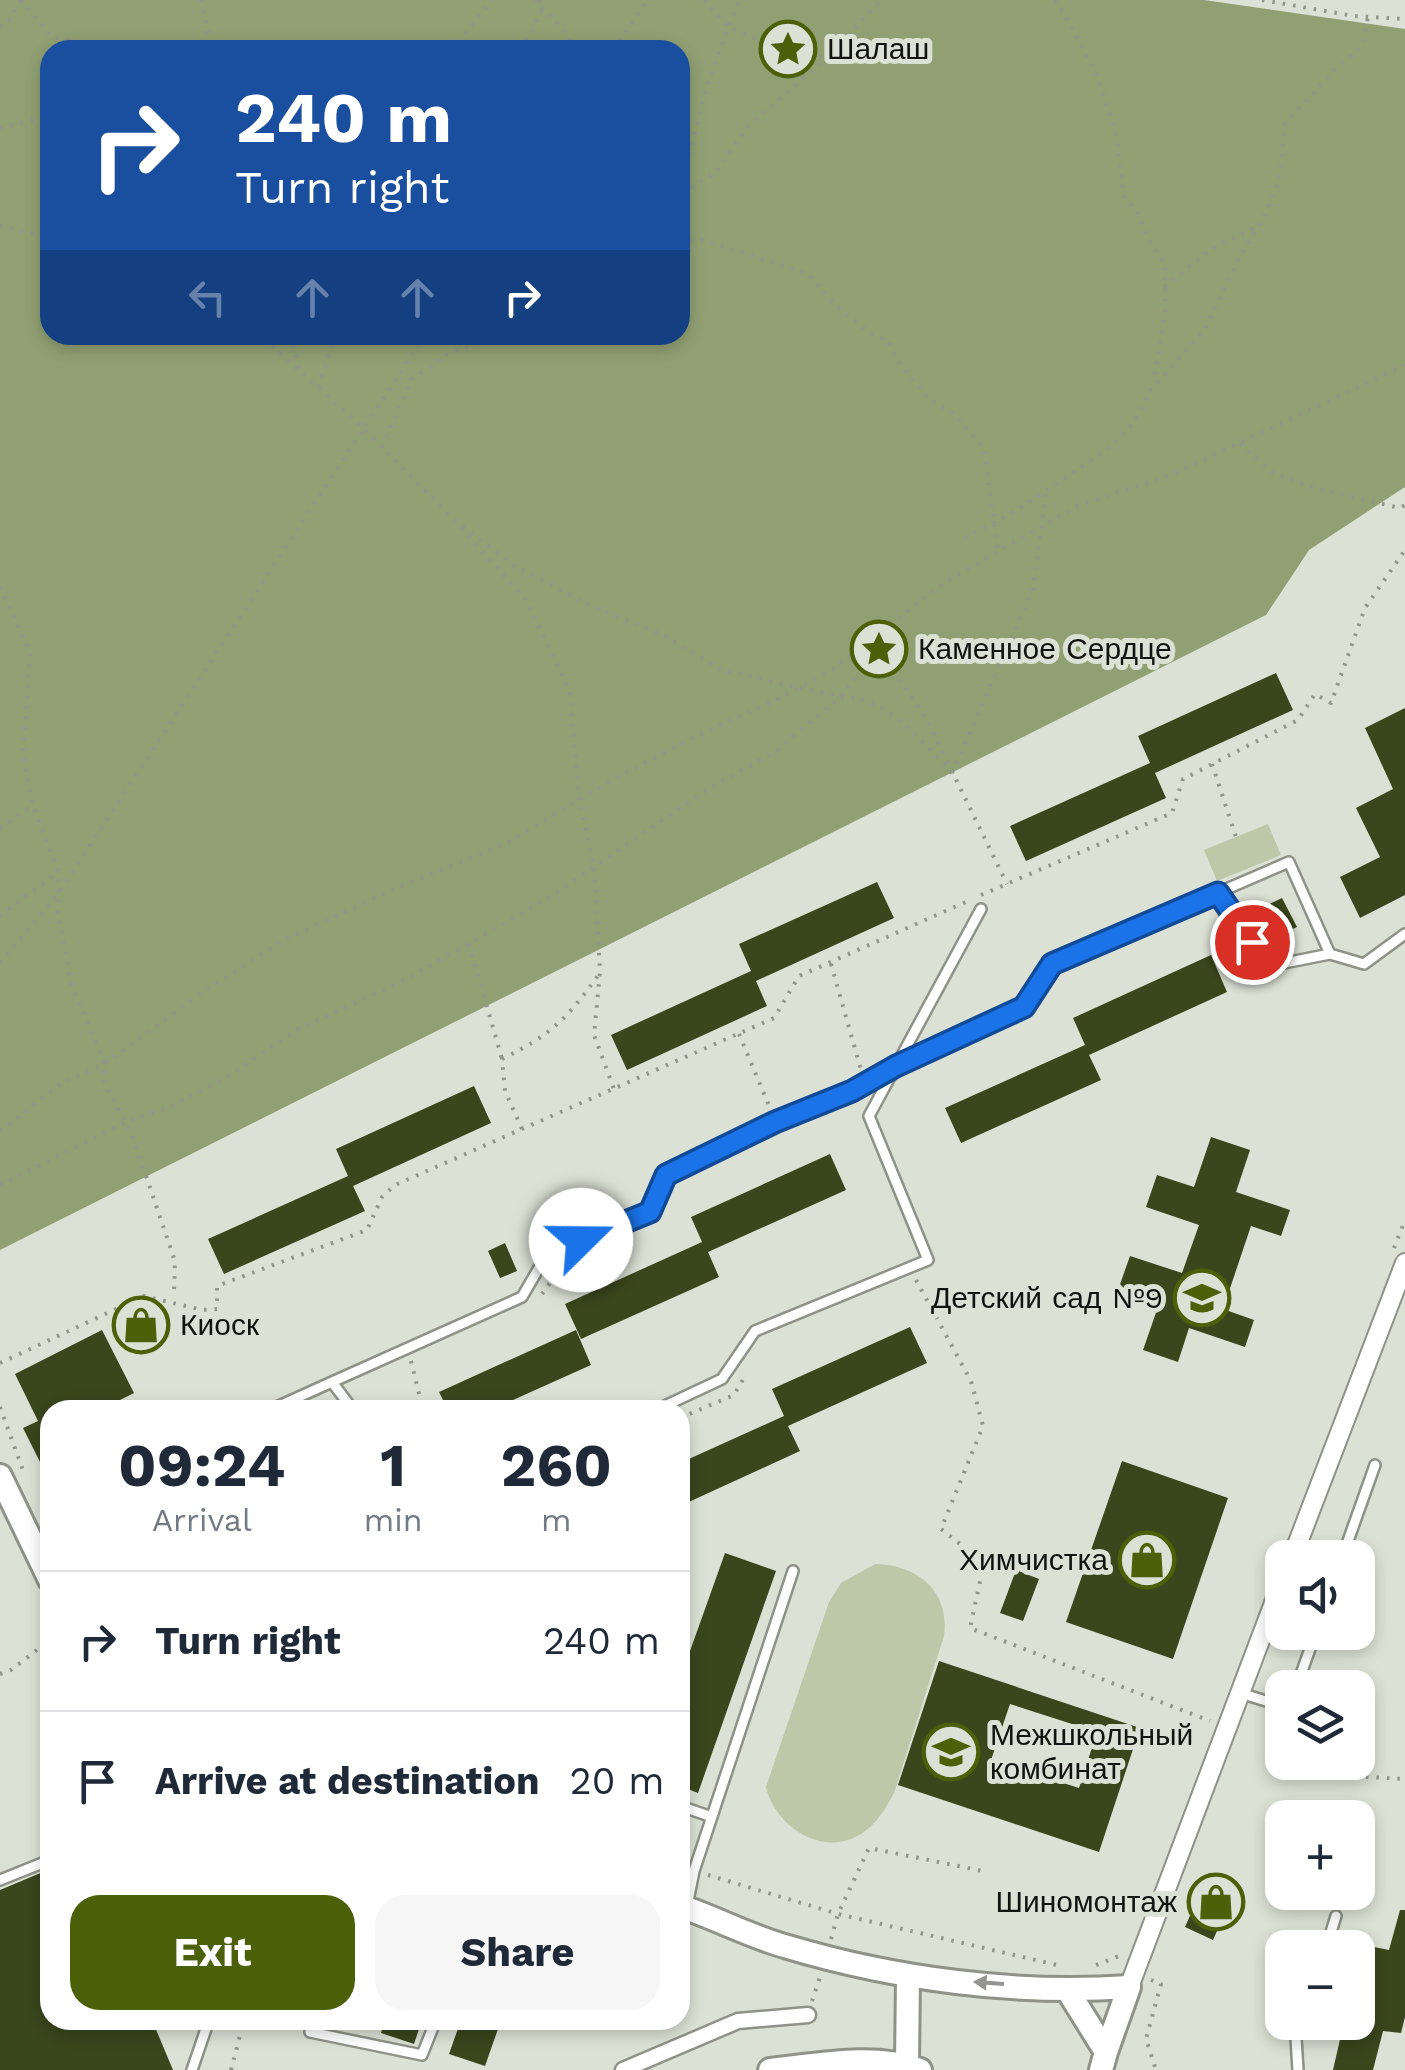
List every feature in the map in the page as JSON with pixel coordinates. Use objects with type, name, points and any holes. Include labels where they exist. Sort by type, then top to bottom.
[{"type":"street","points":[[1298,1540],[1398,1259]]},
{"type":"street","points":[[0,1476],[40,1559]]},
{"type":"street","points":[[1104,2061],[1265,1627]]},
{"type":"street","points":[[690,1910],[784,1946],[908,1977],[1132,1980]]},
{"type":"street","points":[[770,2070],[838,2062],[913,2068],[908,1977]]},
{"type":"street","points":[[1070,1980],[1104,2061]]},
{"type":"street","points":[[623,2070],[738,2021],[808,2015]]},
{"type":"lane","points":[[292,1400],[522,1298],[547,1254],[650,1212],[666,1175],[1024,1007],[1052,964],[1289,862],[1330,954]]},
{"type":"lane","points":[[1218,893],[1270,966],[1330,954],[1364,964],[1405,934]]},
{"type":"lane","points":[[678,1400],[722,1380],[755,1331],[928,1260],[868,1116],[981,909]]},
{"type":"lane","points":[[332,1382],[346,1400]]},
{"type":"lane","points":[[1348,1540],[1375,1466]]},
{"type":"lane","points":[[690,1883],[792,1571]]},
{"type":"lane","points":[[1240,1693],[1265,1701]]},
{"type":"lane","points":[[690,1809],[712,1817]]},
{"type":"lane","points":[[0,1880],[40,1864]]},
{"type":"lane","points":[[1332,1930],[1336,1916]]},
{"type":"lane","points":[[192,2070],[206,2030]]},
{"type":"lane","points":[[311,2030],[422,2055],[432,2030]]},
{"type":"lane","points":[[1296,2040],[1298,2070]]},
{"type":"path","points":[[0,26],[11,18],[21,0],[52,38],[65,40]]},
{"type":"path","points":[[200,0],[210,40]]},
{"type":"path","points":[[460,40],[492,0]]},
{"type":"path","points":[[537,0],[568,40]]},
{"type":"path","points":[[621,40],[648,0]]},
{"type":"path","points":[[704,0],[729,28],[767,43],[781,57],[828,56]]},
{"type":"path","points":[[690,156],[706,88],[740,0]]},
{"type":"path","points":[[690,189],[714,173],[750,124],[828,56],[881,0]]},
{"type":"path","points":[[1054,0],[1096,76],[1116,133],[1124,196],[1136,209],[1165,264],[1164,313],[1154,385]]},
{"type":"path","points":[[1262,0],[1405,19]]},
{"type":"path","points":[[527,40],[542,10]]},
{"type":"path","points":[[965,538],[1012,513],[1107,450],[1133,424],[1154,385],[1204,331],[1260,224],[1279,181],[1285,124],[1338,66],[1362,46],[1368,17]]},
{"type":"path","points":[[0,128],[40,118]]},
{"type":"path","points":[[1164,287],[1211,249],[1260,224]]},
{"type":"path","points":[[0,226],[40,236]]},
{"type":"path","points":[[690,241],[703,240],[808,274],[836,306],[888,341],[900,364],[929,399],[956,415],[984,449],[998,553]]},
{"type":"path","points":[[266,345],[364,429],[454,519],[527,600],[570,693],[580,799],[594,866],[600,972],[594,1035],[614,1090]]},
{"type":"path","points":[[293,345],[300,372]]},
{"type":"path","points":[[318,388],[333,345]]},
{"type":"path","points":[[0,962],[58,894],[419,345]]},
{"type":"path","points":[[382,447],[412,378],[448,354],[474,345]]},
{"type":"path","points":[[0,1131],[63,1082],[105,1064],[197,996],[282,941],[394,888],[511,841],[700,734],[833,669],[945,582],[1079,505],[1169,476],[1405,368]]},
{"type":"path","points":[[1240,444],[1271,472],[1314,488],[1400,508],[1405,504]]},
{"type":"path","points":[[952,774],[1033,589],[1047,487]]},
{"type":"path","points":[[454,519],[512,565],[591,606],[665,636],[719,669],[840,697],[860,696],[911,730],[952,774]]},
{"type":"path","points":[[0,1363],[144,1296],[202,1310],[216,1309],[216,1286],[367,1230],[382,1197],[395,1184],[774,1018],[798,976],[1172,813],[1183,779],[1298,720],[1315,694],[1332,704],[1366,608],[1405,550]]},
{"type":"path","points":[[0,587],[30,651],[23,755],[33,805],[58,872],[71,984],[105,1064],[102,1078],[126,1122],[175,1260],[174,1292]]},
{"type":"path","points":[[879,633],[879,648],[927,720],[1006,884]]},
{"type":"path","points":[[0,1185],[126,1122],[172,1106],[232,1074],[296,1030],[401,982],[550,897],[708,790],[776,751],[840,697],[879,648]]},
{"type":"path","points":[[1212,764],[1236,837]]},
{"type":"path","points":[[0,828],[33,805]]},
{"type":"path","points":[[0,916],[58,872]]},
{"type":"path","points":[[468,944],[502,1059],[505,1091],[522,1129]]},
{"type":"path","points":[[831,964],[865,1084]]},
{"type":"path","points":[[502,1059],[539,1041],[571,1014],[600,972]]},
{"type":"path","points":[[739,1034],[775,1122]]},
{"type":"path","points":[[1398,1259],[1405,1220]]},
{"type":"path","points":[[910,1267],[971,1381],[983,1426],[941,1529],[984,1563],[970,1628],[1210,1721]]},
{"type":"path","points":[[408,1348],[421,1400]]},
{"type":"path","points":[[690,1414],[734,1395],[750,1366]]},
{"type":"path","points":[[0,1674],[40,1648]]},
{"type":"path","points":[[1375,1777],[1405,1779]]},
{"type":"path","points":[[808,2015],[838,1914],[870,1848],[983,1871]]},
{"type":"path","points":[[694,1870],[1070,1980]]},
{"type":"path","points":[[1118,1958],[1125,1940]]},
{"type":"path","points":[[1118,1958],[1132,1980],[1161,1984],[1146,2039],[1156,2070]]},
{"type":"path","points":[[1087,1966],[1118,1958]]},
{"type":"path","points":[[230,2070],[241,2030]]},
{"type":"green space","points":[[0,0],[1204,0],[1405,29],[1405,487],[1309,550],[1266,615],[0,1250]]},
{"type":"green space","points":[[1268,824],[1281,855],[1217,881],[1204,850]]},
{"type":"green space","points":[[875,1564],[905,1569],[928,1583],[942,1606],[944,1636],[890,1800],[877,1820],[858,1836],[823,1842],[787,1823],[770,1800],[766,1787],[829,1602],[841,1583]]},
{"type":"building","points":[[1276,673],[1293,710],[1155,773],[1166,798],[1026,861],[1010,826],[1150,763],[1138,736]]},
{"type":"building","points":[[1405,708],[1405,895],[1360,918],[1340,877],[1380,857],[1356,808],[1393,789],[1365,728]]},
{"type":"building","points":[[877,882],[894,918],[756,981],[767,1006],[627,1070],[611,1035],[751,971],[739,944]]},
{"type":"building","points":[[1282,898],[1297,927],[1280,935],[1265,906]]},
{"type":"building","points":[[1211,955],[1227,992],[1089,1055],[1101,1080],[961,1143],[945,1108],[1085,1045],[1073,1018]]},
{"type":"building","points":[[474,1086],[491,1123],[353,1186],[365,1211],[224,1274],[208,1239],[348,1176],[336,1149]]},
{"type":"building","points":[[1211,1137],[1250,1150],[1236,1192],[1290,1210],[1281,1236],[1251,1226],[1223,1309],[1254,1320],[1245,1347],[1189,1328],[1178,1362],[1143,1350],[1159,1304],[1118,1290],[1130,1256],[1182,1273],[1199,1225],[1146,1207],[1157,1175],[1194,1187]]},
{"type":"building","points":[[830,1154],[846,1190],[708,1252],[719,1277],[581,1339],[565,1304],[702,1242],[691,1217]]},
{"type":"building","points":[[505,1243],[517,1271],[500,1278],[488,1251]]},
{"type":"building","points":[[910,1327],[927,1363],[788,1426],[800,1451],[690,1501],[690,1458],[784,1416],[772,1389]]},
{"type":"building","points":[[102,1330],[134,1393],[120,1400],[40,1400],[40,1462],[23,1428],[38,1421],[15,1374]]},
{"type":"building","points":[[576,1330],[591,1365],[513,1400],[443,1400],[439,1392]]},
{"type":"building","name":"Химчистка","points":[[1122,1461],[1228,1498],[1173,1659],[1066,1622]]},
{"type":"building","points":[[725,1553],[776,1571],[698,1793],[690,1790],[690,1651]]},
{"type":"building","points":[[1016,1570],[1039,1579],[1023,1621],[1000,1613]]},
{"type":"building","name":"Межшкольный комбинат","points":[[939,1661],[1140,1728],[1099,1852],[898,1785]],"holes":[[[1010,1704],[1097,1732],[1079,1788],[991,1760]]]},
{"type":"building","points":[[40,1873],[40,2030],[156,2030],[173,2070],[0,2070],[0,1890]]},
{"type":"building","points":[[1209,1873],[1237,1886],[1213,1940],[1185,1927]]},
{"type":"building","points":[[1400,1910],[1405,1910],[1405,2017],[1401,2033],[1383,2031],[1373,2070],[1333,2070],[1340,2040],[1375,2040],[1375,1947],[1389,1950]]},
{"type":"building","points":[[382,2030],[419,2030],[414,2044],[381,2033]]},
{"type":"building","points":[[457,2030],[498,2030],[485,2066],[449,2054]]},
{"type":"place","name":"Шалаш","points":[[788,49]]},
{"type":"place","name":"Каменное Сердце","points":[[879,649]]},
{"type":"place","name":"Детский сад №9","points":[[1202,1298]]},
{"type":"place","name":"Киоск","points":[[141,1325]]},
{"type":"place","name":"Химчистка","points":[[1147,1560]]},
{"type":"place","name":"Межшкольный комбинат","points":[[951,1752]]},
{"type":"place","name":"Шиномонтаж","points":[[1216,1902]]},
{"type":"route","points":[[581,1240],[650,1212],[666,1175],[1024,1007],[1052,964],[1218,893],[1252,942]]}]
